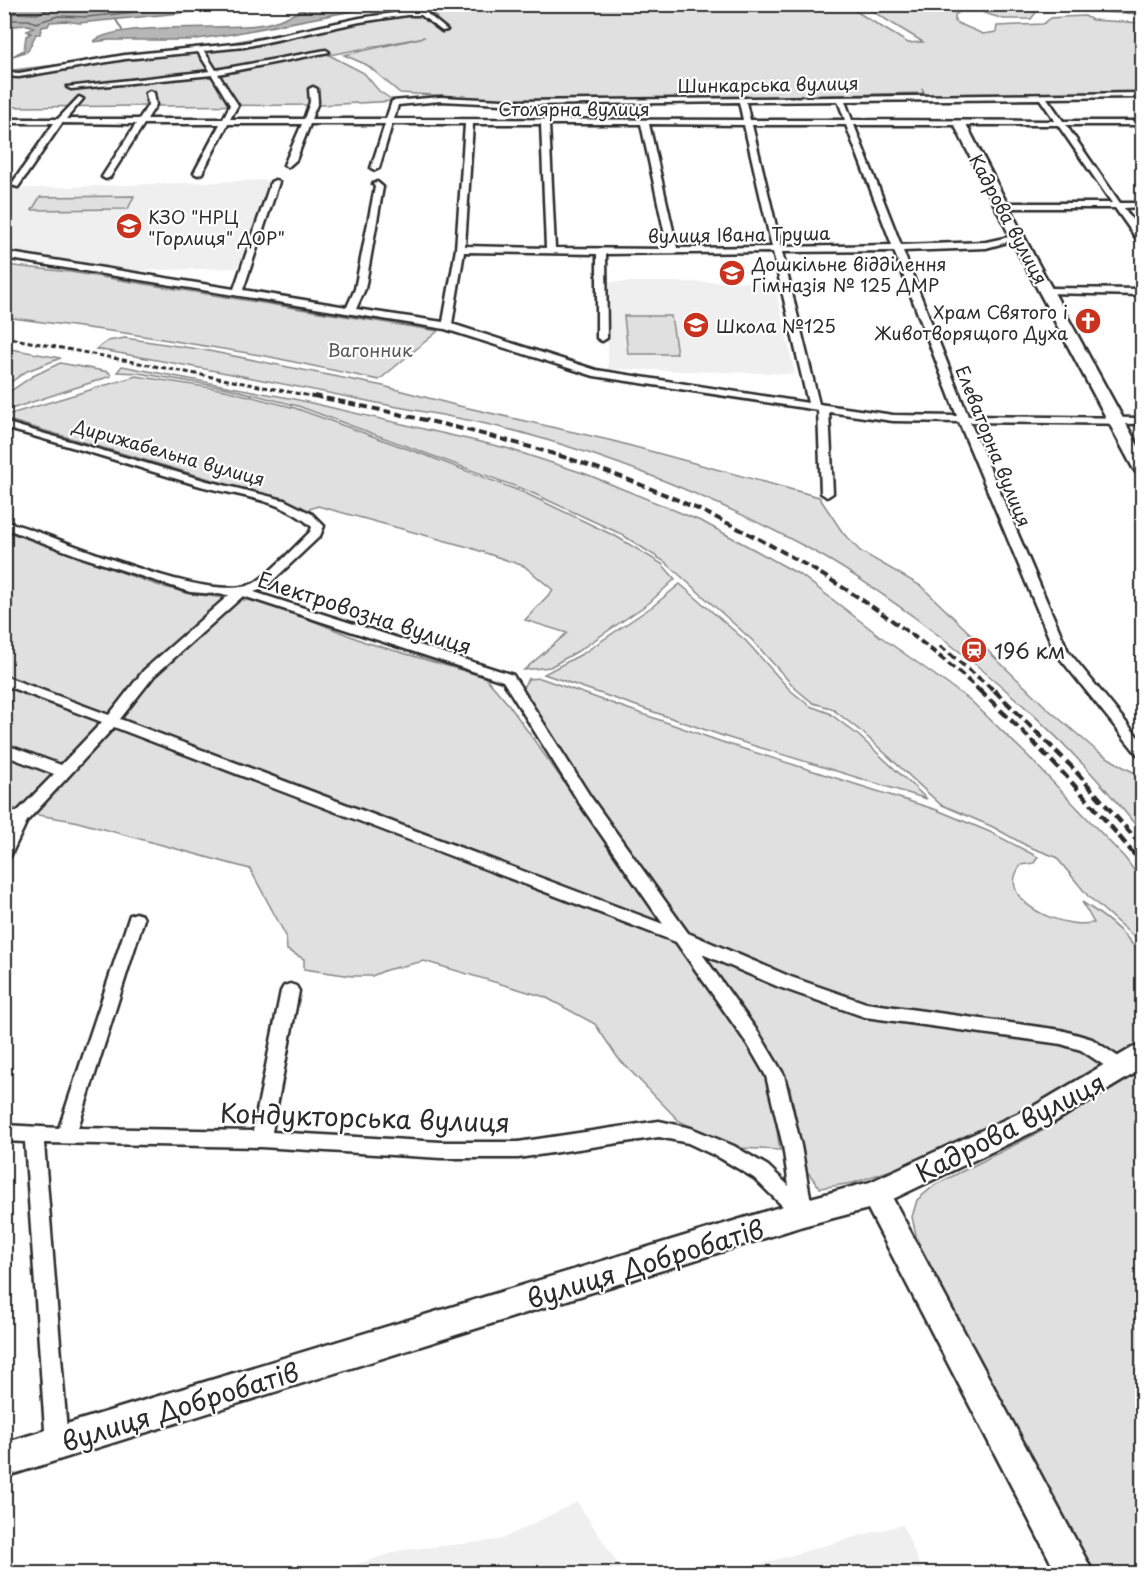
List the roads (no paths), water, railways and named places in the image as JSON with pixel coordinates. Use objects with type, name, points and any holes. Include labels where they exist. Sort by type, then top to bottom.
[{"type":"street","points":[[4,74],[19,75],[125,57],[253,43],[360,20],[416,12],[423,13],[444,30]]},
{"type":"street","points":[[198,173],[234,105],[200,50]]},
{"type":"street","points":[[71,87],[213,73],[326,52]]},
{"type":"street","points":[[288,165],[314,102],[313,89]]},
{"type":"street","points":[[106,177],[152,105],[150,93]]},
{"type":"street","points":[[944,96],[949,106]]},
{"type":"street","name":"Шинкарська вулиця","points":[[387,123],[395,103],[441,99],[520,103],[944,96],[1142,96]]},
{"type":"street","points":[[1042,96],[1143,240]]},
{"type":"street","name":"Елеваторна вулиця","points":[[840,98],[900,248],[964,420],[1062,652],[1143,751]]},
{"type":"street","points":[[15,185],[59,122],[79,99]]},
{"type":"street","points":[[742,100],[818,407],[826,493]]},
{"type":"street","name":"Столярна вулиця","points":[[4,122],[851,124],[957,119],[1143,123]]},
{"type":"street","name":"Кадрова вулиця","points":[[957,119],[1027,256],[1143,468]]},
{"type":"street","points":[[375,168],[387,123]]},
{"type":"street","points":[[447,326],[460,249],[469,123]]},
{"type":"street","points":[[546,123],[551,249]]},
{"type":"street","points":[[645,124],[673,251]]},
{"type":"street","points":[[238,291],[275,182]]},
{"type":"street","points":[[351,309],[360,289],[379,188],[377,184]]},
{"type":"street","points":[[1002,206],[1143,205]]},
{"type":"street","name":"вулиця Івана Труша","points":[[460,249],[673,251],[900,248],[986,245],[1018,238]]},
{"type":"street","points":[[986,245],[1027,256]]},
{"type":"street","points":[[601,251],[602,338]]},
{"type":"street","points":[[4,255],[447,326],[594,373],[625,380],[893,418],[1143,421]]},
{"type":"street","points":[[1047,291],[1143,292]]},
{"type":"street","name":"Дирижабельна вулиця","points":[[4,425],[68,441],[282,504],[303,513],[318,526],[316,533],[260,585],[240,592]]},
{"type":"street","name":"Електровозна вулиця","points":[[4,524],[86,554],[195,589],[240,592],[272,600],[508,678],[585,800],[680,937]]},
{"type":"street","points":[[4,853],[21,818],[111,721],[149,673],[240,592]]},
{"type":"street","points":[[4,680],[680,937],[785,982],[865,1010],[1061,1037],[1133,1062]]},
{"type":"street","points":[[4,749],[64,772]]},
{"type":"street","points":[[4,817],[21,818]]},
{"type":"street","points":[[66,1136],[136,919]]},
{"type":"street","points":[[680,937],[754,1040],[775,1075],[792,1146],[804,1213]]},
{"type":"street","points":[[261,1139],[290,991]]},
{"type":"street","name":"Кадрова вулиця","points":[[875,1194],[1044,1114],[1133,1062]]},
{"type":"street","name":"Кондукторська вулиця","points":[[4,1132],[66,1136],[261,1139],[441,1150],[518,1150],[659,1130],[691,1136],[727,1152],[761,1172],[804,1213]]},
{"type":"street","points":[[34,1135],[57,1444]]},
{"type":"street","points":[[875,1194],[1076,1574]]},
{"type":"street","name":"вулиця Добробатів","points":[[4,1460],[804,1213],[875,1194]]},
{"type":"water","points":[[5,4],[262,5],[79,23],[50,22],[48,26],[42,27],[40,34],[36,34],[28,51],[13,56],[24,50],[26,36],[31,33],[27,31],[34,28],[29,25],[13,26],[8,34],[11,35],[5,42]]},
{"type":"water","points":[[304,5],[384,5],[190,40],[94,42],[106,35],[124,31],[264,24],[307,8]]},
{"type":"waterway","points":[[115,18],[122,30]]},
{"type":"railway","points":[[4,337],[321,398]]},
{"type":"railway","points":[[314,396],[445,425],[541,450],[627,479],[681,502],[736,527],[841,586],[891,619],[981,692]]},
{"type":"railway","points":[[940,646],[996,692]]},
{"type":"railway","points":[[979,690],[1064,774],[1142,864]]},
{"type":"railway","points":[[994,690],[1071,766],[1142,846]]},
{"type":"place","name":"КЗО \"НРЦ \"Горлиця\" ДОР\"","points":[[129,226]]},
{"type":"place","name":"Дошкільне відділення Гімназія № 125 ДМР","points":[[732,273]]},
{"type":"place","name":"Храм Святого і Животворящого Духа","points":[[1088,321]]},
{"type":"place","name":"Школа №125","points":[[696,325]]},
{"type":"place","name":"196 км","points":[[974,650]]},
{"type":"park label","name":"Вагонник","points":[[370,349]]}]
